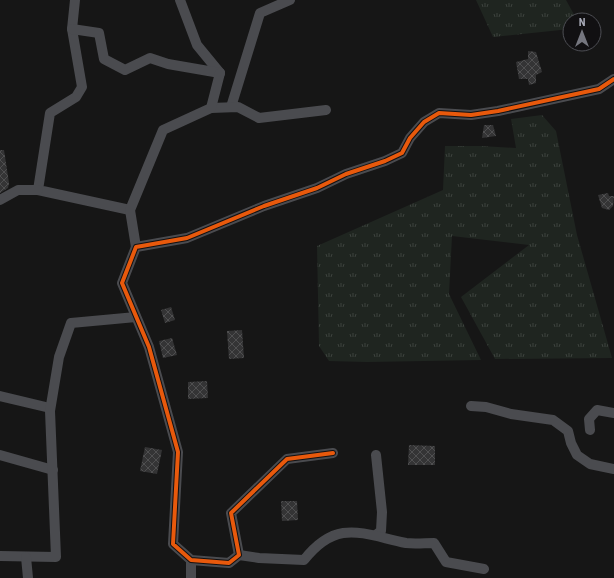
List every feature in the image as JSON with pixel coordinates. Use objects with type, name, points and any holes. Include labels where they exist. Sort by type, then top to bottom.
[{"type":"street","points":[[38,190],[50,113],[76,97],[82,87],[72,28],[75,0]]},
{"type":"street","points":[[180,0],[197,45],[220,73]]},
{"type":"street","points":[[231,107],[260,13],[290,0]]},
{"type":"street","points":[[72,28],[99,33],[104,59],[125,70],[150,58],[168,64],[220,73]]},
{"type":"street","points":[[211,108],[220,73]]},
{"type":"street","points":[[136,247],[187,238],[264,206],[317,188],[346,174],[385,161],[402,153],[410,138],[424,122],[439,113],[470,115],[498,111],[599,89],[614,79]]},
{"type":"street","points":[[326,110],[259,118],[238,107],[211,108],[163,130],[130,210],[136,247],[122,283],[149,347],[178,452],[174,544],[191,560],[229,563],[239,555],[259,558],[304,560],[313,549],[325,539],[338,533],[356,532],[376,535],[408,543],[434,543],[446,562],[484,569]]},
{"type":"street","points":[[0,200],[18,190],[38,190],[130,210]]},
{"type":"street","points":[[0,556],[56,557],[50,408],[59,357],[71,323],[136,317]]},
{"type":"street","points":[[0,396],[50,408]]},
{"type":"street","points":[[471,406],[486,407],[511,414],[553,420],[568,432],[577,455],[590,464],[614,469]]},
{"type":"street","points":[[590,430],[589,419],[598,410],[614,413]]},
{"type":"street","points":[[239,555],[231,512],[287,459],[333,453]]},
{"type":"street","points":[[0,455],[52,470]]},
{"type":"street","points":[[376,455],[382,512],[381,531],[376,535]]},
{"type":"street","points":[[26,557],[28,578]]},
{"type":"street","points":[[191,560],[191,578]]},
{"type":"green space","points":[[476,0],[566,0],[573,12],[562,12],[562,30],[493,37]]},
{"type":"green space","points":[[542,115],[556,131],[577,235],[612,358],[495,359],[461,297],[529,245],[452,236],[449,294],[481,360],[367,362],[329,361],[319,346],[317,246],[443,190],[445,146],[516,148],[511,119]]},
{"type":"building","points":[[528,51],[536,52],[542,72],[536,75],[536,83],[529,85],[528,79],[519,79],[516,62],[528,59]]},
{"type":"building","points":[[484,125],[493,125],[496,136],[482,138]]},
{"type":"building","points":[[0,150],[4,150],[9,183],[8,188],[0,193]]},
{"type":"building","points":[[608,193],[609,196],[614,196],[613,206],[609,210],[602,208],[598,195]]},
{"type":"building","points":[[171,307],[175,320],[165,323],[161,310]]},
{"type":"building","points":[[242,330],[244,358],[229,359],[227,331]]},
{"type":"building","points":[[172,338],[177,355],[163,358],[159,341]]},
{"type":"building","points":[[207,381],[208,398],[188,399],[188,382]]},
{"type":"building","points":[[409,445],[435,446],[435,465],[408,465]]},
{"type":"building","points":[[145,447],[162,450],[157,474],[140,471]]},
{"type":"building","points":[[281,501],[297,501],[298,520],[282,521]]},
{"type":"cycle path","points":[[333,453],[287,459],[231,513],[239,555],[229,563],[191,560],[173,544],[178,452],[149,347],[122,283],[136,247],[187,238],[264,206],[317,188],[346,174],[385,161],[402,153],[410,138],[424,122],[439,113],[471,115],[498,111],[599,89],[614,79]]}]
